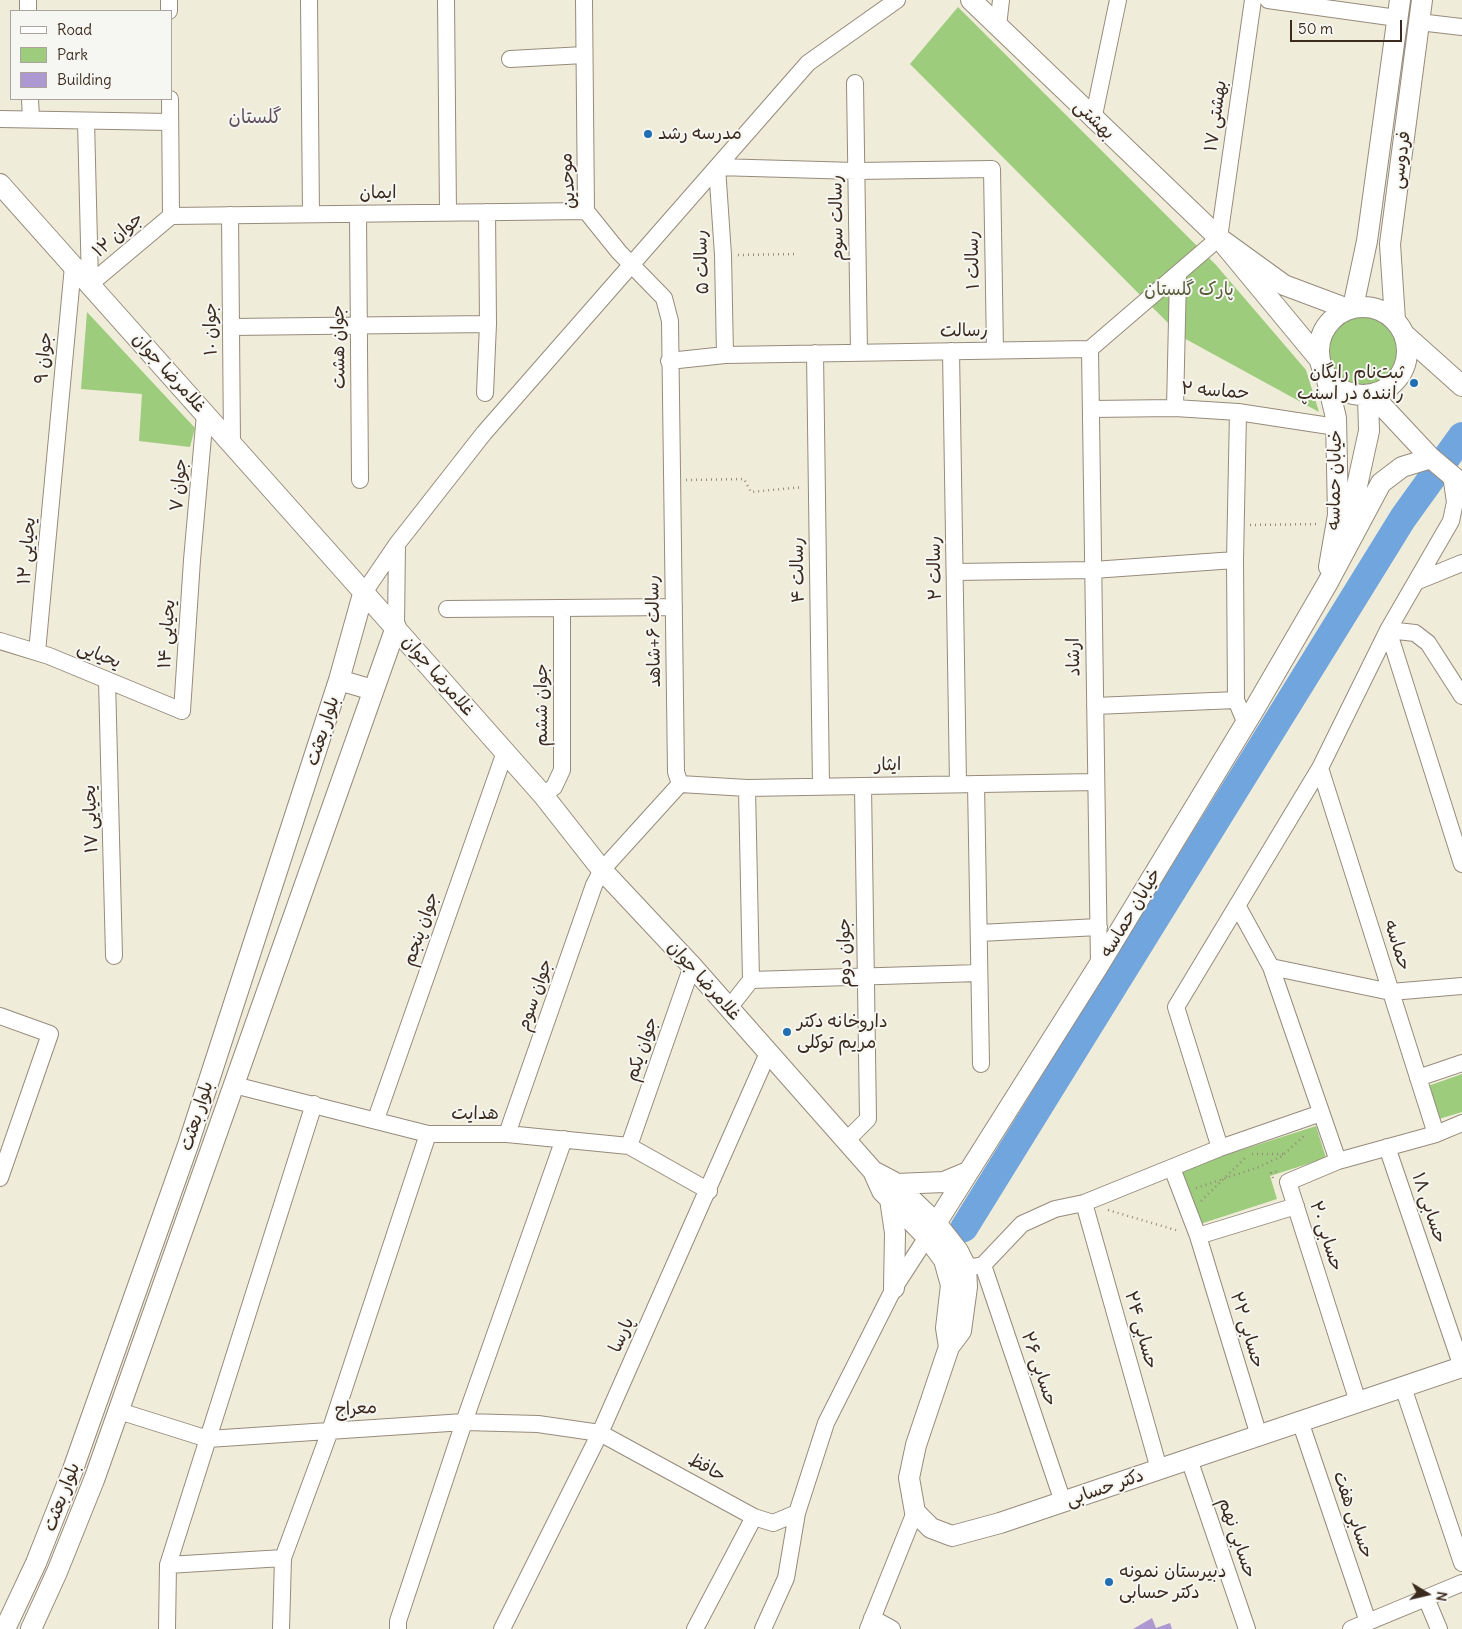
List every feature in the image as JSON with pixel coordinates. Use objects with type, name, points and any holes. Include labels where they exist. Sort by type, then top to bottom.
[{"type":"main road","name":"بهشتی","points":[[971,0],[1093,120],[1218,238]]},
{"type":"main road","name":"فردوسی","points":[[1400,328],[1390,244],[1422,0]]},
{"type":"main road","name":"فردوسی","points":[[1350,308],[1367,240],[1399,9]]},
{"type":"main road","name":"غلامرضا جوان","points":[[3,192],[90,284],[363,594],[396,627],[543,795],[602,870],[692,966],[846,1142],[931,1230]]},
{"type":"main road","points":[[1218,238],[1284,285],[1350,308]]},
{"type":"main road","points":[[1218,238],[1337,387],[1352,394],[1370,395],[1386,389],[1398,379],[1405,366],[1408,350],[1400,328]]},
{"type":"main road","points":[[1323,368],[1319,344],[1324,329],[1334,317],[1350,308],[1368,306],[1376,308],[1400,328],[1462,386]]},
{"type":"main road","name":"خیابان حماسه","points":[[1323,368],[1336,426],[1336,524],[1326,584]]},
{"type":"main road","points":[[1370,395],[1431,458],[1456,479]]},
{"type":"main road","name":"خیابان حماسه","points":[[931,1230],[1099,966],[1246,724],[1326,584],[1352,516],[1369,431],[1370,395]]},
{"type":"main road","points":[[1326,584],[1381,483],[1402,467],[1431,458]]},
{"type":"main road","name":"بلوار بعثت","points":[[5,1629],[36,1563],[72,1472],[181,1164],[339,680],[363,594]]},
{"type":"main road","name":"بلوار بعثت","points":[[31,1629],[72,1536],[119,1411],[396,627]]},
{"type":"main road","points":[[339,680],[366,688],[372,694]]},
{"type":"main road","points":[[181,1164],[204,1170]]},
{"type":"main road","points":[[894,1288],[896,1260],[893,1192],[944,1182],[968,1172]]},
{"type":"main road","points":[[914,1512],[909,1478],[916,1445],[949,1348],[961,1331],[967,1287],[974,1266],[931,1230]]},
{"type":"main road","points":[[931,1230],[944,1260],[951,1285],[946,1328],[949,1348]]},
{"type":"main road","name":"دکتر حسابی","points":[[914,1512],[931,1528],[952,1536],[1000,1523],[1462,1367]]},
{"type":"street","points":[[309,0],[311,214]]},
{"type":"street","points":[[446,0],[448,213]]},
{"type":"street","name":"موحدین","points":[[584,0],[586,211],[632,265],[664,298],[670,321],[669,361]]},
{"type":"street","points":[[363,594],[397,544],[484,433],[808,63],[897,0]]},
{"type":"street","points":[[998,26],[1001,0]]},
{"type":"street","points":[[1093,120],[1118,0]]},
{"type":"street","name":"بهشتی ۱۷","points":[[1218,238],[1253,0]]},
{"type":"street","points":[[1268,0],[1399,9]]},
{"type":"street","points":[[1419,22],[1462,27]]},
{"type":"street","points":[[510,59],[584,55]]},
{"type":"street","name":"رسالت سوم","points":[[855,82],[859,353]]},
{"type":"street","points":[[30,100],[31,119]]},
{"type":"street","points":[[170,100],[171,216]]},
{"type":"street","points":[[0,119],[170,122]]},
{"type":"street","points":[[86,121],[90,284]]},
{"type":"street","points":[[717,167],[856,171]]},
{"type":"street","name":"رسالت ۵","points":[[717,167],[723,255],[724,355]]},
{"type":"street","name":"رسالت ۱","points":[[856,171],[992,169],[995,350]]},
{"type":"street","name":"ایمان","points":[[171,216],[586,211]]},
{"type":"street","points":[[485,393],[488,324],[486,212]]},
{"type":"street","name":"جوان هشت","points":[[358,214],[360,480]]},
{"type":"street","name":"جوان ۱۰","points":[[230,215],[232,444]]},
{"type":"street","name":"جوان ۱۲","points":[[90,284],[171,216]]},
{"type":"street","points":[[1090,349],[1218,238]]},
{"type":"street","name":"جوان ۹","points":[[56,454],[73,266]]},
{"type":"street","points":[[1175,408],[1178,274]]},
{"type":"street","points":[[231,327],[488,324]]},
{"type":"street","name":"رسالت","points":[[669,361],[724,355],[1090,349]]},
{"type":"street","name":"ارشاد","points":[[1090,349],[1099,966]]},
{"type":"street","name":"رسالت ۲","points":[[951,351],[958,784]]},
{"type":"street","name":"رسالت ۴","points":[[815,353],[821,786]]},
{"type":"street","name":"رسالت ۶+شاهد","points":[[669,361],[676,772],[680,784]]},
{"type":"street","name":"حماسه ۲","points":[[1091,409],[1175,408],[1238,412],[1336,426]]},
{"type":"street","points":[[1238,412],[1235,525],[1236,700],[1246,724]]},
{"type":"street","name":"جوان ۷","points":[[192,560],[205,414]]},
{"type":"street","name":"یحیایی ۱۲","points":[[37,652],[56,454]]},
{"type":"street","points":[[1220,1148],[1176,1007],[1320,768],[1388,630],[1451,521],[1455,502],[1456,479]]},
{"type":"street","points":[[396,627],[397,544]]},
{"type":"street","name":"یحیایی ۱۴","points":[[182,711],[192,560]]},
{"type":"street","points":[[955,572],[1093,570],[1235,560]]},
{"type":"street","points":[[1418,581],[1462,563]]},
{"type":"street","points":[[447,609],[674,607]]},
{"type":"street","name":"جوان ششم","points":[[543,795],[554,787],[562,770],[562,608]]},
{"type":"street","points":[[1388,630],[1415,633],[1428,643],[1462,696]]},
{"type":"street","points":[[1388,630],[1462,864]]},
{"type":"street","name":"یحیایی","points":[[0,641],[37,652],[182,711]]},
{"type":"street","name":"یحیایی ۱۷","points":[[107,680],[114,956]]},
{"type":"street","points":[[1095,706],[1236,700]]},
{"type":"street","name":"جوان پنجم","points":[[376,1119],[505,752]]},
{"type":"street","name":"حماسه","points":[[1320,768],[1436,1134]]},
{"type":"street","name":"ایثار","points":[[680,784],[747,788],[1096,782]]},
{"type":"street","points":[[602,870],[680,784]]},
{"type":"street","points":[[976,784],[980,1064]]},
{"type":"street","name":"جوان دوم","points":[[846,1142],[868,1118],[863,786]]},
{"type":"street","points":[[729,1008],[751,980],[747,788]]},
{"type":"street","name":"جوان سوم","points":[[508,1134],[594,885],[602,870]]},
{"type":"street","points":[[1237,905],[1271,967],[1338,1161]]},
{"type":"street","points":[[979,933],[1099,928]]},
{"type":"street","name":"جوان یکم","points":[[629,1146],[692,966]]},
{"type":"street","points":[[1271,967],[1391,992],[1462,986]]},
{"type":"street","points":[[751,980],[979,973]]},
{"type":"street","points":[[0,1016],[50,1034],[0,1178]]},
{"type":"street","name":"پارسا","points":[[502,1629],[600,1433],[709,1191],[768,1053]]},
{"type":"street","points":[[1418,1078],[1462,1063]]},
{"type":"street","name":"هدایت","points":[[234,1085],[376,1119],[428,1134],[508,1134],[629,1146],[709,1191]]},
{"type":"street","points":[[167,1629],[168,1565],[314,1104]]},
{"type":"street","points":[[974,1266],[1022,1224],[1055,1209],[1084,1202],[1220,1148],[1322,1115]]},
{"type":"street","name":"حسابی ۲۰","points":[[1358,1402],[1288,1182],[1338,1161],[1436,1134],[1462,1124]]},
{"type":"street","points":[[280,1629],[282,1558],[330,1431],[428,1134]]},
{"type":"street","points":[[398,1629],[398,1621],[464,1422],[564,1140]]},
{"type":"street","name":"حسابی ۱۸","points":[[1387,1147],[1462,1367]]},
{"type":"street","name":"حسابی ۲۲","points":[[1172,1168],[1198,1236],[1259,1436]]},
{"type":"street","name":"حسابی ۲۴","points":[[1084,1202],[1159,1469]]},
{"type":"street","points":[[1198,1236],[1296,1206]]},
{"type":"street","points":[[763,1629],[786,1578],[797,1513],[826,1423],[894,1288],[931,1230]]},
{"type":"street","name":"حسابی ۲۶","points":[[974,1266],[1063,1502]]},
{"type":"street","points":[[1403,1387],[1462,1563]]},
{"type":"street","name":"معراج","points":[[119,1411],[208,1439],[464,1422],[538,1424],[600,1433]]},
{"type":"street","name":"حسابی هفت","points":[[1300,1422],[1368,1622]]},
{"type":"street","name":"حافظ","points":[[600,1433],[754,1517],[773,1523],[797,1513]]},
{"type":"street","name":"حسابی نهم","points":[[1190,1459],[1247,1629]]},
{"type":"street","points":[[892,1629],[870,1624],[914,1512]]},
{"type":"street","points":[[695,1629],[754,1517]]},
{"type":"street","points":[[168,1565],[282,1558]]},
{"type":"street","points":[[1351,1629],[1462,1583]]},
{"type":"street","points":[[1426,1598],[1439,1629]]},
{"type":"path","points":[[723,255],[797,254]]},
{"type":"path","points":[[672,480],[744,479],[751,492],[817,486]]},
{"type":"path","points":[[1235,525],[1336,524]]},
{"type":"path","points":[[1181,1191],[1259,1168],[1285,1154],[1322,1115]]},
{"type":"path","points":[[1195,1208],[1220,1180],[1249,1154],[1285,1154]]},
{"type":"path","points":[[1274,1180],[1271,1173],[1280,1170]]},
{"type":"path","points":[[1084,1202],[1198,1236]]},
{"type":"green space","name":"پارک گلستان","points":[[958,7],[1216,265],[1306,370],[1319,412],[1182,337],[910,64]]},
{"type":"green space","points":[[87,312],[195,428],[190,447],[139,441],[142,394],[81,389]]},
{"type":"green space","points":[[1355,314],[1369,314],[1388,324],[1398,343],[1398,357],[1388,376],[1369,386],[1355,386],[1336,376],[1326,357],[1326,343],[1336,324]]},
{"type":"green space","points":[[1462,1074],[1462,1112],[1439,1119],[1428,1086]]},
{"type":"green space","points":[[1316,1126],[1326,1158],[1270,1176],[1277,1199],[1197,1225],[1179,1170]]},
{"type":"building","points":[[1152,1618],[1156,1628],[1170,1623],[1172,1629],[1133,1629]]},
{"type":"waterway","points":[[964,1228],[1403,518],[1462,436]]},
{"type":"place","name":"مدرسه رشد","points":[[648,134]]},
{"type":"place","name":"ثبت‌نام رایگان راننده در اسنپ","points":[[1414,383]]},
{"type":"place","name":"داروخانه دکتر مریم توکلی","points":[[787,1032]]},
{"type":"place","name":"دبیرستان نمونه دکتر حسابی","points":[[1109,1582]]},
{"type":"district","name":"گلستان","points":[[255,118]]}]
